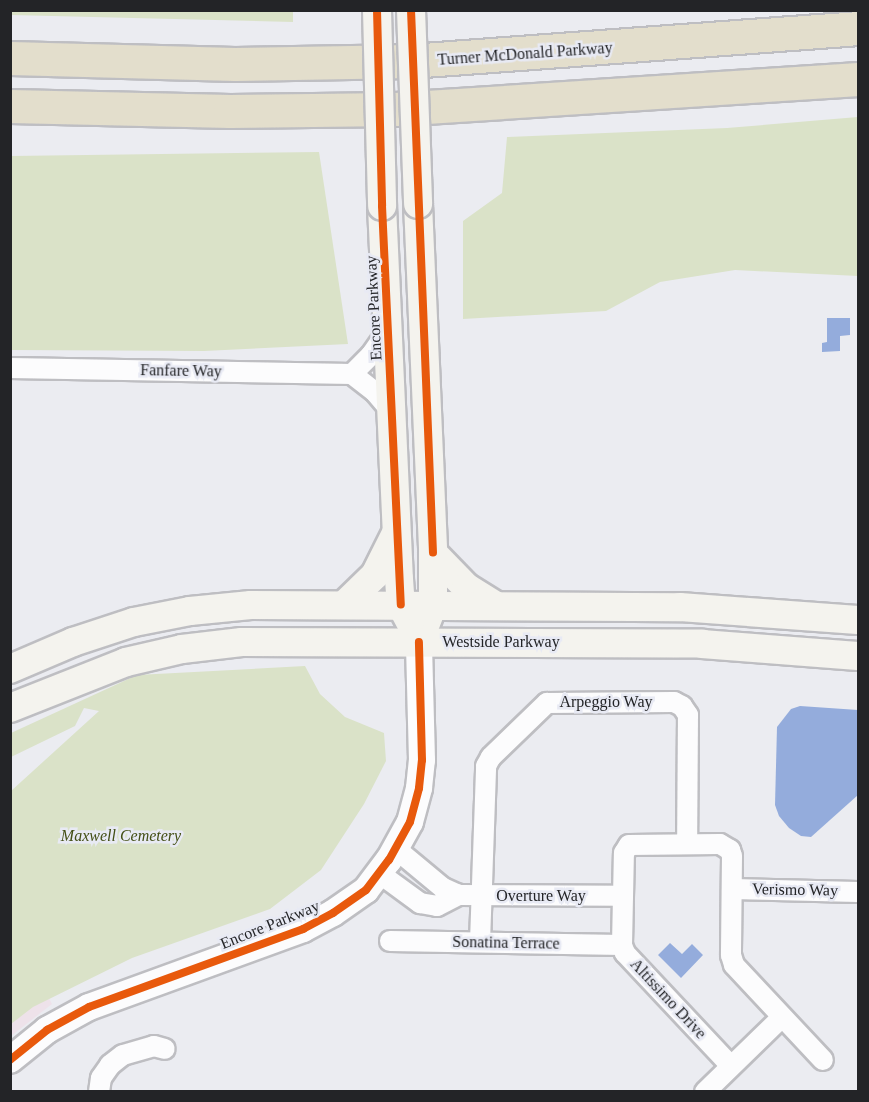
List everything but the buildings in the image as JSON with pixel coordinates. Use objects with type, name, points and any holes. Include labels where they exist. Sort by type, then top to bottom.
[{"type":"highway","name":"Turner McDonald Parkway","points":[[10,58],[235,64],[400,62],[858,28]]},
{"type":"highway","points":[[10,106],[207,111],[395,109],[858,80]]},
{"type":"main road","name":"Encore Parkway","points":[[377,10],[382,206],[401,605]]},
{"type":"main road","name":"Encore Parkway","points":[[411,10],[433,553],[433,605],[419,642]]},
{"type":"main road","points":[[344,605],[375,575],[397,531]]},
{"type":"main road","points":[[433,553],[466,587],[496,606]]},
{"type":"main road","points":[[401,605],[419,642],[436,631],[458,624],[605,624],[645,617],[680,607]]},
{"type":"main road","points":[[10,669],[107,630],[163,616],[241,606],[680,607],[858,620]]},
{"type":"main road","name":"Westside Parkway","points":[[10,708],[126,662],[183,649],[271,641],[702,644],[858,656]]},
{"type":"street","points":[[389,329],[371,355],[352,374],[375,392],[392,412]]},
{"type":"street","name":"Fanfare Way","points":[[10,368],[352,374]]},
{"type":"street","name":"Encore Parkway","points":[[10,1060],[47,1030],[89,1006],[303,928],[333,913],[366,890],[396,849],[410,822],[419,788],[422,760],[419,642]]},
{"type":"street","name":"Arpeggio Way","points":[[480,942],[486,766],[542,706],[552,702],[674,702],[682,706],[688,715],[687,844]]},
{"type":"street","name":"Altissimo Drive","points":[[731,1066],[625,953],[622,945],[624,853],[629,845],[725,846],[732,856],[732,961],[823,1060]]},
{"type":"street","name":"Overture Way","points":[[396,849],[443,888],[459,895],[623,896]]},
{"type":"street","name":"Overture Way","points":[[380,873],[420,903],[437,906],[459,895]]},
{"type":"street","name":"Verismo Way","points":[[732,889],[858,892]]},
{"type":"street","name":"Sonatina Terrace","points":[[390,941],[622,945]]},
{"type":"street","points":[[705,1092],[782,1017]]},
{"type":"street","points":[[99,1092],[101,1078],[110,1065],[123,1055],[154,1046],[165,1049]]},
{"type":"shaded area","points":[[10,919],[52,1004],[11,1036],[10,1035]]},
{"type":"green space","points":[[11,10],[293,10],[293,22],[11,15]]},
{"type":"green space","points":[[858,117],[858,276],[735,270],[660,282],[606,311],[463,319],[463,221],[502,193],[507,137],[727,128]]},
{"type":"green space","points":[[319,152],[348,344],[204,351],[11,350],[11,156]]},
{"type":"green space","name":"Maxwell Cemetery","points":[[305,666],[320,694],[345,717],[384,733],[386,761],[364,804],[321,870],[270,909],[132,958],[33,1007],[11,1024],[11,791],[99,711],[84,708],[75,726],[11,757],[11,733],[137,675]]},
{"type":"water","points":[[827,318],[850,318],[850,335],[840,336],[840,351],[822,352],[822,343],[827,342]]},
{"type":"water","points":[[800,706],[858,710],[858,795],[811,837],[801,836],[789,828],[779,816],[775,805],[777,727],[791,709]]},
{"type":"water","points":[[670,943],[682,954],[692,944],[703,955],[681,978],[658,955]]},
{"type":"cycle path","points":[[377,10],[382,206],[401,605]]},
{"type":"cycle path","points":[[411,10],[433,553]]},
{"type":"cycle path","points":[[10,1060],[47,1030],[89,1007],[303,929],[333,913],[366,890],[389,860],[410,822],[419,788],[422,760],[419,642]]}]
